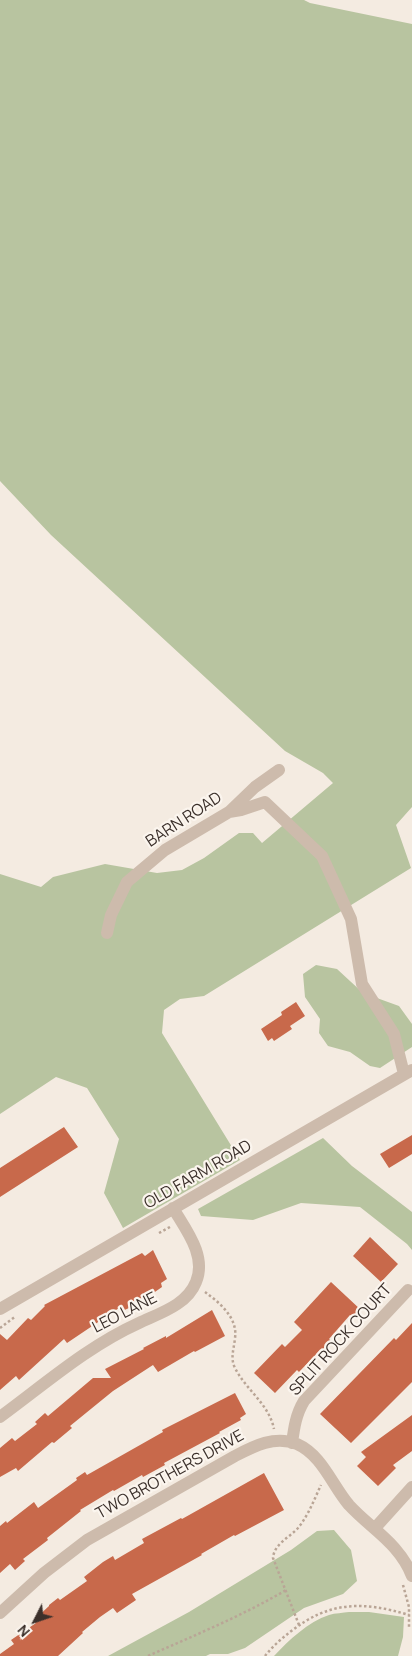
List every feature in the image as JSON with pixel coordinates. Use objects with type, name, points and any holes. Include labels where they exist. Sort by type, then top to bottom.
[{"type":"street","name":"BARN ROAD","points":[[107,933],[111,914],[126,882],[164,850],[229,812],[255,787],[279,770]]},
{"type":"street","points":[[229,812],[265,802],[322,856],[351,919],[362,984],[394,1034],[408,1072]]},
{"type":"street","name":"OLD FARM ROAD","points":[[0,1309],[408,1072]]},
{"type":"street","name":"LEO LANE","points":[[0,1418],[90,1350],[128,1328],[179,1304],[192,1290],[197,1281],[199,1270],[197,1252],[173,1208]]},
{"type":"street","name":"SPLIT ROCK COURT","points":[[292,1443],[299,1409],[304,1401],[408,1290]]},
{"type":"street","name":"TWO BROTHERS DRIVE","points":[[0,1613],[58,1561],[108,1527],[250,1448],[279,1440],[292,1443]]},
{"type":"street","points":[[292,1443],[311,1454],[330,1476],[349,1504],[400,1555],[412,1576]]},
{"type":"street","points":[[375,1528],[412,1487]]},
{"type":"path","points":[[204,1291],[218,1302],[233,1322],[236,1338],[233,1363],[271,1416],[275,1431]]},
{"type":"path","points":[[299,1625],[273,1558],[277,1546],[299,1527],[321,1484]]},
{"type":"path","points":[[148,1656],[247,1612],[286,1590]]},
{"type":"path","points":[[265,1656],[281,1639],[299,1625],[318,1613],[328,1610],[358,1606],[388,1609],[409,1615]]},
{"type":"green space","points":[[0,0],[304,0],[310,3],[412,24],[412,807],[396,825],[411,868],[204,996],[180,999],[164,1010],[162,1033],[240,1160],[123,1228],[104,1193],[119,1139],[87,1088],[56,1077],[0,1114],[0,874],[41,887],[53,877],[105,864],[157,873],[182,870],[204,858],[239,833],[253,833],[262,843],[333,783],[323,773],[285,751],[51,535],[0,481]]},
{"type":"green space","points":[[316,965],[337,969],[363,993],[399,1006],[412,1024],[412,1047],[380,1068],[370,1066],[350,1052],[328,1046],[319,1033],[320,1019],[305,997],[303,974]]},
{"type":"green space","points":[[323,1138],[352,1166],[412,1212],[412,1250],[360,1207],[301,1203],[253,1220],[201,1216],[198,1209]]},
{"type":"green space","points":[[334,1530],[351,1550],[357,1581],[343,1594],[304,1608],[245,1648],[228,1654],[210,1654],[206,1656],[108,1656],[189,1612],[291,1550],[317,1531]]},
{"type":"green space","points":[[369,1612],[404,1617],[403,1637],[398,1656],[274,1656],[292,1638],[314,1622],[336,1613]]},
{"type":"building","points":[[296,1002],[305,1016],[290,1026],[292,1029],[274,1041],[272,1038],[268,1041],[261,1029],[282,1015],[281,1012]]},
{"type":"building","points":[[64,1127],[78,1147],[0,1197],[0,1168]]},
{"type":"building","points":[[412,1135],[412,1154],[389,1168],[380,1154]]},
{"type":"building","points":[[370,1237],[398,1264],[381,1282],[353,1256]]},
{"type":"building","points":[[153,1250],[167,1279],[161,1283],[162,1287],[152,1294],[130,1303],[129,1308],[120,1312],[119,1308],[67,1343],[64,1339],[19,1380],[16,1376],[0,1390],[0,1334],[7,1340],[28,1318],[31,1320],[44,1305],[142,1253],[145,1256]]},
{"type":"building","points":[[331,1282],[361,1310],[353,1318],[350,1315],[329,1339],[331,1341],[324,1350],[322,1348],[275,1393],[254,1373],[282,1344],[285,1347],[302,1330],[294,1322]]},
{"type":"building","points":[[212,1310],[225,1336],[158,1372],[153,1365],[113,1391],[70,1426],[72,1428],[54,1443],[52,1442],[18,1471],[16,1468],[0,1477],[0,1448],[12,1438],[15,1441],[37,1424],[35,1422],[45,1413],[48,1416],[93,1378],[111,1378],[105,1369],[166,1336],[166,1338]]},
{"type":"building","points":[[412,1323],[412,1382],[351,1443],[320,1414],[394,1338],[396,1340]]},
{"type":"building","points":[[235,1393],[246,1414],[240,1418],[241,1420],[164,1463],[165,1465],[113,1490],[80,1510],[47,1538],[48,1540],[23,1559],[25,1561],[15,1570],[10,1564],[0,1573],[0,1526],[6,1521],[7,1523],[34,1502],[38,1508],[85,1472],[87,1475],[163,1432],[162,1430]]},
{"type":"building","points":[[412,1415],[412,1451],[393,1465],[396,1468],[378,1486],[357,1466],[366,1457],[361,1452]]},
{"type":"building","points":[[264,1473],[284,1510],[234,1535],[132,1594],[136,1600],[117,1613],[113,1608],[100,1617],[58,1656],[0,1656],[0,1654],[14,1644],[11,1640],[36,1623],[34,1620],[49,1605],[58,1598],[60,1600],[87,1581],[84,1577],[103,1562],[113,1556],[115,1560],[144,1543],[142,1539]]}]
